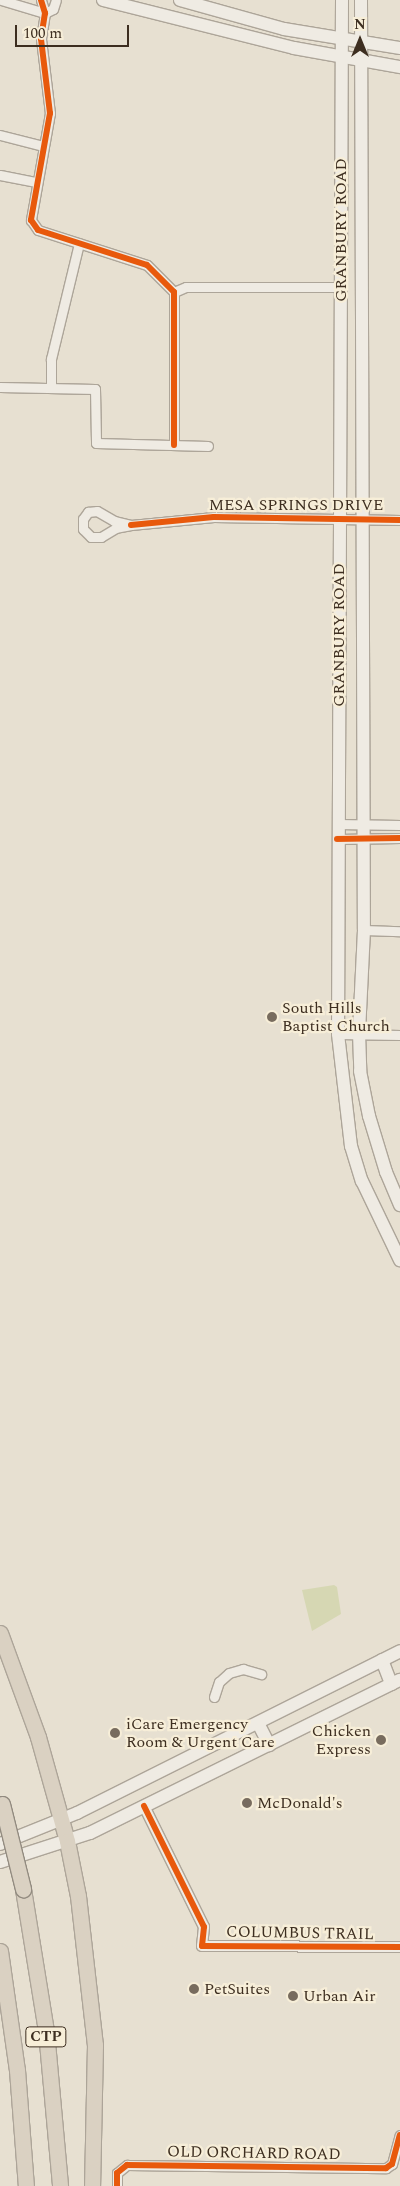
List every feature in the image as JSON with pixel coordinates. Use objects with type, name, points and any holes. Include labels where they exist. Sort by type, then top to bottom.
[{"type":"highway","points":[[0,1633],[28,1705],[61,1819],[82,1919],[95,2046],[92,2186]]},
{"type":"highway","name":"CTP","points":[[1,1800],[23,1889],[46,2031],[60,2186]]},
{"type":"highway","name":"CTP","points":[[0,1951],[17,2070],[26,2186]]},
{"type":"main road","points":[[103,0],[294,48],[341,56],[361,62],[400,67]]},
{"type":"main road","points":[[180,0],[284,29],[400,48]]},
{"type":"main road","name":"GRANBURY ROAD","points":[[342,0],[337,824],[338,1034],[351,1146],[362,1181],[400,1260]]},
{"type":"main road","name":"GRANBURY ROAD","points":[[361,0],[364,287],[362,519],[364,930],[359,1033],[360,1072],[369,1116],[400,1205]]},
{"type":"main road","points":[[340,287],[364,287]]},
{"type":"main road","points":[[0,1844],[61,1819],[400,1651]]},
{"type":"main road","points":[[0,1862],[67,1841],[144,1806],[395,1682],[382,1660]]},
{"type":"main road","points":[[258,1723],[269,1745]]},
{"type":"street","points":[[1,0],[45,13],[53,8],[56,0]]},
{"type":"street","points":[[41,0],[45,13],[41,39],[50,113],[36,182],[31,220],[38,230],[147,265],[174,292],[174,445]]},
{"type":"street","points":[[0,134],[43,146]]},
{"type":"street","points":[[0,175],[36,182]]},
{"type":"street","points":[[51,388],[51,358],[79,242]]},
{"type":"street","points":[[174,292],[186,287],[340,287]]},
{"type":"street","points":[[0,387],[95,389],[96,443],[208,446]]},
{"type":"street","name":"MESA SPRINGS DRIVE","points":[[131,525],[114,521],[97,511],[85,515],[83,526],[87,535],[96,538],[131,525],[214,517],[400,520]]},
{"type":"street","points":[[337,824],[400,825]]},
{"type":"street","points":[[337,839],[400,838]]},
{"type":"street","points":[[364,930],[400,930]]},
{"type":"street","points":[[338,1034],[400,1035]]},
{"type":"street","points":[[214,1697],[219,1682],[229,1672],[243,1669],[261,1674]]},
{"type":"street","name":"COLUMBUS TRAIL","points":[[144,1806],[204,1927],[202,1946],[400,1947]]},
{"type":"street","name":"OLD ORCHARD ROAD","points":[[117,2186],[120,2169],[127,2165],[390,2167],[400,2135]]},
{"type":"green space","points":[[334,1585],[337,1587],[341,1614],[312,1631],[302,1590]]},
{"type":"cycle path","points":[[41,0],[45,13],[41,39],[50,113],[31,220],[38,230],[147,265],[174,292],[174,445]]},
{"type":"cycle path","points":[[131,525],[214,517],[400,520]]},
{"type":"cycle path","points":[[337,839],[400,838]]},
{"type":"cycle path","points":[[144,1806],[204,1927],[202,1946],[400,1947]]},
{"type":"cycle path","points":[[117,2186],[117,2173],[127,2165],[386,2168],[392,2164],[400,2135]]},
{"type":"place","name":"South Hills Baptist Church","points":[[272,1017]]},
{"type":"place","name":"iCare Emergency Room & Urgent Care","points":[[115,1733]]},
{"type":"place","name":"Chicken Express","points":[[381,1740]]},
{"type":"place","name":"McDonald's","points":[[247,1803]]},
{"type":"place","name":"PetSuites","points":[[194,1989]]},
{"type":"place","name":"Urban Air","points":[[293,1996]]}]
